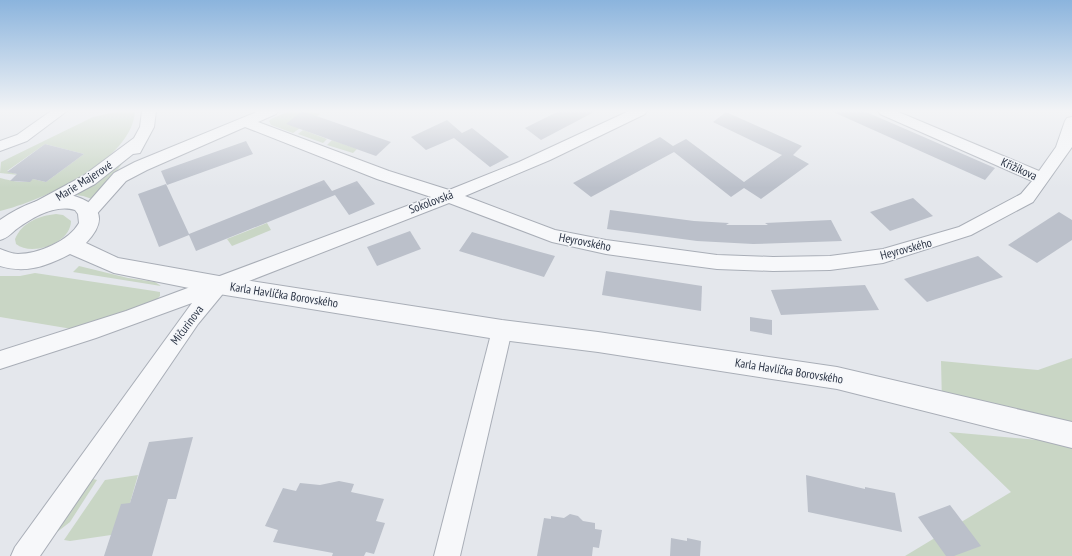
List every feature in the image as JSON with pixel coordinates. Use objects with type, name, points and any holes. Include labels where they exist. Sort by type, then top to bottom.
[{"type":"street","points":[[0,146],[23,137]]},
{"type":"street","points":[[88,213],[120,177],[142,137]]},
{"type":"street","points":[[120,177],[141,166],[210,137]]},
{"type":"street","name":"Heyrovského","points":[[284,137],[383,175],[448,196],[552,236],[606,247],[717,262],[773,264],[830,263],[883,256],[965,232],[1027,198],[1064,147],[1067,137]]},
{"type":"street","name":"Sokolovská","points":[[219,284],[484,183],[587,137]]},
{"type":"street","name":"Křižíkova","points":[[945,137],[1042,179]]},
{"type":"street","name":"Marie Majerové","points":[[37,208],[89,180],[141,140]]},
{"type":"street","points":[[0,256],[8,261],[21,262],[36,260],[53,255],[71,245],[85,230],[89,221],[88,213],[83,208],[75,204],[51,204],[37,208],[12,221],[1,231]]},
{"type":"street","name":"Karla Havlíčka Borovského","points":[[71,245],[114,265],[219,284],[502,330],[598,342],[837,378],[1072,435]]},
{"type":"street","name":"Mičurinova","points":[[0,360],[49,346],[219,284]]},
{"type":"street","name":"Mičurinova","points":[[24,556],[191,318],[219,284]]},
{"type":"street","points":[[447,556],[502,330]]},
{"type":"green space","points":[[52,137],[125,137],[119,146],[102,162],[82,176],[39,198],[0,211],[0,178],[17,182],[26,182],[33,179],[46,182],[84,154],[45,144],[7,171],[19,175],[0,173],[1,162]]},
{"type":"green space","points":[[306,137],[322,137],[327,139],[323,143]]},
{"type":"green space","points":[[332,140],[357,149],[353,153],[327,145]]},
{"type":"green space","points":[[124,161],[95,200],[69,194]]},
{"type":"green space","points":[[56,214],[63,215],[71,221],[65,236],[50,246],[40,248],[23,248],[16,244],[15,239],[18,233],[27,224],[37,218]]},
{"type":"green space","points":[[267,223],[271,230],[232,246],[227,239]]},
{"type":"green space","points":[[79,266],[128,278],[155,282],[161,286],[73,272]]},
{"type":"green space","points":[[35,273],[160,292],[160,296],[154,302],[98,323],[95,321],[72,329],[0,317],[0,276],[20,276]]},
{"type":"green space","points":[[1072,358],[1072,435],[942,403],[941,361],[1038,370]]},
{"type":"green space","points":[[949,432],[1072,443],[1072,556],[905,556],[1011,492]]},
{"type":"green space","points":[[138,475],[130,503],[111,535],[70,541],[64,540],[105,480]]},
{"type":"green space","points":[[90,478],[97,480],[70,522],[52,536]]},
{"type":"building","points":[[322,137],[376,137],[391,142],[376,156]]},
{"type":"building","points":[[411,137],[483,137],[509,157],[490,167],[454,138],[426,150]]},
{"type":"building","points":[[537,137],[547,137],[541,140]]},
{"type":"building","points":[[660,137],[673,146],[686,139],[744,182],[782,155],[744,137],[782,137],[802,146],[793,155],[809,164],[761,199],[744,188],[731,197],[674,152],[591,197],[573,183]]},
{"type":"building","points":[[889,137],[924,137],[995,168],[985,180]]},
{"type":"building","points":[[246,141],[253,154],[167,185],[161,171]]},
{"type":"building","points":[[45,144],[84,154],[46,182],[33,179],[30,182],[10,181],[17,174],[7,172]]},
{"type":"building","points":[[324,180],[332,191],[357,181],[375,204],[349,215],[335,195],[196,251],[189,235],[159,247],[138,194],[166,184],[189,234]]},
{"type":"building","points":[[913,198],[933,216],[890,231],[870,212]]},
{"type":"building","points":[[610,210],[694,221],[729,223],[726,225],[768,225],[765,223],[831,220],[842,241],[753,244],[697,241],[607,229]]},
{"type":"building","points":[[1059,212],[1072,220],[1072,240],[1037,263],[1008,245]]},
{"type":"building","points":[[410,231],[421,249],[377,266],[367,247]]},
{"type":"building","points":[[472,232],[555,256],[544,277],[459,251]]},
{"type":"building","points":[[978,256],[1003,277],[927,302],[904,279]]},
{"type":"building","points":[[606,271],[702,286],[701,311],[602,295]]},
{"type":"building","points":[[865,285],[879,310],[781,315],[771,290]]},
{"type":"building","points":[[750,317],[772,320],[772,335],[750,331]]},
{"type":"building","points":[[193,437],[176,499],[168,499],[152,556],[104,556],[121,504],[130,503],[149,442]]},
{"type":"building","points":[[806,475],[865,489],[865,487],[895,493],[902,532],[808,512]]},
{"type":"building","points":[[339,481],[354,484],[351,492],[384,499],[376,521],[385,523],[374,554],[366,552],[364,556],[332,556],[333,553],[273,542],[278,530],[265,526],[283,488],[296,491],[300,483],[320,485]]},
{"type":"building","points":[[950,505],[981,546],[954,556],[946,556],[918,517]]},
{"type":"building","points":[[570,514],[578,516],[583,521],[595,523],[595,529],[602,530],[599,548],[593,547],[592,556],[537,556],[544,518],[551,519],[551,516],[564,518]]},
{"type":"building","points":[[671,538],[687,541],[687,538],[701,541],[700,556],[670,556]]}]
